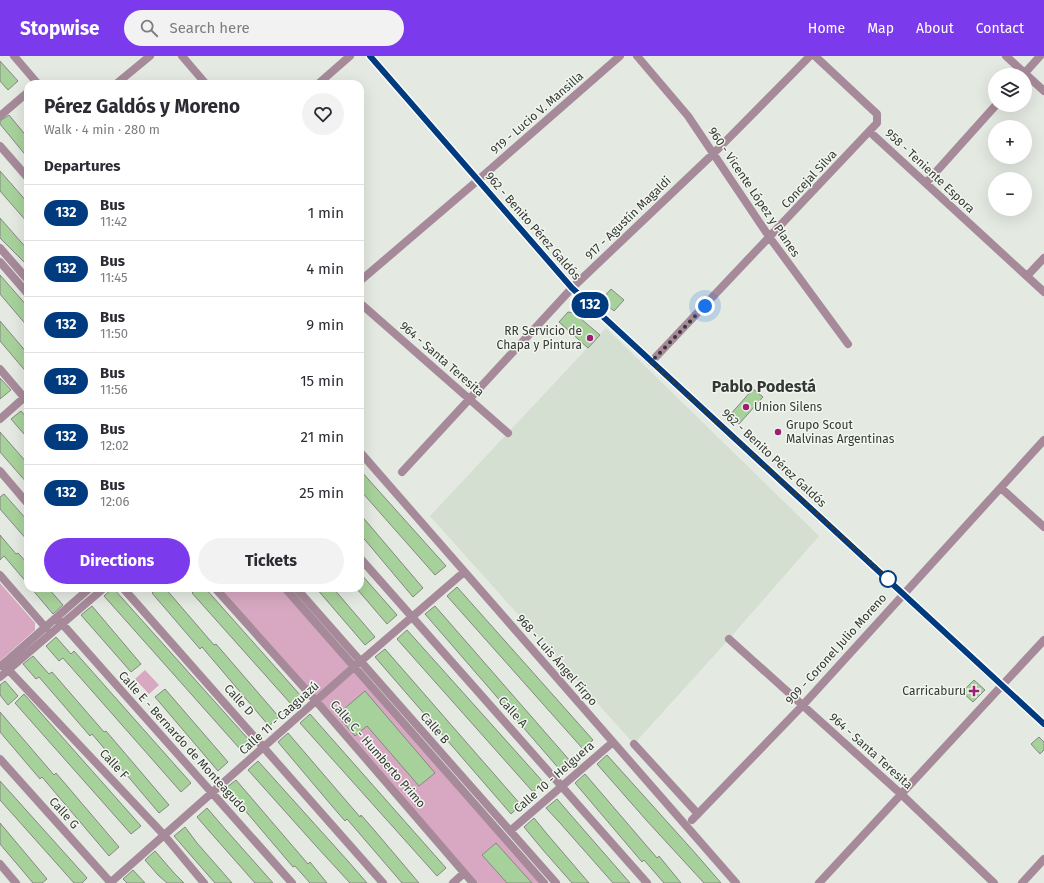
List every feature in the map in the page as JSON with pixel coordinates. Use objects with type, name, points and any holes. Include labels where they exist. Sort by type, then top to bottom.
[{"type":"main road","name":"962 - Benito Pérez Galdós","points":[[370,56],[477,181],[572,288],[1044,724]]},
{"type":"street","points":[[14,56],[35,80]]},
{"type":"street","points":[[121,80],[150,56]]},
{"type":"street","points":[[182,56],[203,80]]},
{"type":"street","points":[[323,80],[350,56]]},
{"type":"street","name":"919 - Lucio V. Mansilla","points":[[364,278],[620,56]]},
{"type":"street","name":"960 - Vicente López y Planes","points":[[637,56],[676,101],[770,238],[848,344]]},
{"type":"street","name":"917 - Agustín Magaldi","points":[[402,472],[572,288],[713,154],[810,56]]},
{"type":"street","name":"Concejal Silva","points":[[651,362],[770,238],[877,123],[877,114],[814,56]]},
{"type":"street","points":[[1006,56],[1018,68]]},
{"type":"street","points":[[1029,68],[1040,56]]},
{"type":"street","points":[[1032,81],[1044,91]]},
{"type":"street","points":[[0,116],[24,95]]},
{"type":"street","points":[[926,183],[990,112]]},
{"type":"street","name":"958 - Teniente Espora","points":[[870,132],[1044,292]]},
{"type":"street","points":[[0,146],[24,173]]},
{"type":"street","points":[[0,248],[24,275]]},
{"type":"street","points":[[1027,276],[1044,258]]},
{"type":"street","points":[[0,262],[24,289]]},
{"type":"street","name":"964 - Santa Teresita","points":[[364,307],[508,434]]},
{"type":"street","points":[[0,369],[24,395]]},
{"type":"street","points":[[0,419],[24,400]]},
{"type":"street","name":"909 - Coronel Julio Moreno","points":[[634,744],[695,817],[803,705],[903,593],[1044,440]]},
{"type":"street","name":"968 - Luis Ángel Firpo","points":[[364,457],[736,883]]},
{"type":"street","points":[[0,471],[24,499]]},
{"type":"street","points":[[1001,488],[1044,527]]},
{"type":"street","name":"Calle A","points":[[364,563],[648,883]]},
{"type":"street","name":"Calle 11 - Caaguazú","points":[[110,883],[265,747],[316,700],[464,572]]},
{"type":"street","points":[[0,575],[46,628]]},
{"type":"street","points":[[0,677],[4,667],[46,628],[60,621],[86,592]]},
{"type":"street","points":[[4,667],[60,621],[99,592]]},
{"type":"street","name":"Calle D","points":[[127,592],[265,747],[383,883]]},
{"type":"street","name":"Calle C - Humberto Primo","points":[[219,592],[316,700],[473,883]]},
{"type":"street","name":"Calle B","points":[[289,592],[357,664],[556,883]]},
{"type":"street","name":"Calle B","points":[[299,592],[357,664],[544,883]]},
{"type":"street","name":"Calle E - Bernardo de Monteagudo","points":[[60,621],[292,883]]},
{"type":"street","name":"964 - Santa Teresita","points":[[729,639],[901,794],[994,883]]},
{"type":"street","points":[[819,883],[1044,640]]},
{"type":"street","name":"Calle F","points":[[4,667],[164,835],[204,883]]},
{"type":"street","name":"Calle 10 - Helguera","points":[[510,831],[613,742]]},
{"type":"street","name":"Calle G","points":[[0,758],[110,883]]},
{"type":"street","points":[[1022,883],[1044,859]]},
{"type":"street","points":[[0,864],[16,883]]},
{"type":"street","points":[[453,883],[464,873]]},
{"type":"shaded area","points":[[606,328],[819,536],[729,639],[634,744],[430,516]]},
{"type":"shaded area","points":[[0,583],[35,623],[35,630],[0,661]]},
{"type":"shaded area","points":[[218,592],[289,592],[544,883],[473,883]]},
{"type":"shaded area","points":[[145,670],[159,685],[149,694],[135,679]]},
{"type":"building","points":[[0,61],[18,81],[8,90],[0,81]]},
{"type":"building","points":[[9,115],[24,133],[24,153],[0,124],[0,121]]},
{"type":"building","points":[[0,171],[24,198],[24,218],[0,191]]},
{"type":"building","points":[[0,218],[24,245],[24,262],[0,238]]},
{"type":"building","points":[[0,275],[24,302],[24,322],[0,294]]},
{"type":"building","points":[[611,289],[624,300],[614,311],[601,300]]},
{"type":"building","points":[[568,312],[574,313],[600,335],[588,348],[559,322]]},
{"type":"building","points":[[0,321],[24,349],[24,369],[0,341]]},
{"type":"building","points":[[0,378],[11,390],[0,399]]},
{"type":"building","name":"Union Silens","points":[[753,389],[763,397],[739,424],[729,416]]},
{"type":"building","points":[[21,411],[24,414],[24,434],[11,419]]},
{"type":"building","points":[[0,432],[24,459],[24,479],[0,452]]},
{"type":"building","points":[[364,474],[446,566],[435,575],[364,495]]},
{"type":"building","points":[[4,494],[24,516],[24,536],[0,509],[0,497]]},
{"type":"building","points":[[364,519],[423,588],[413,597],[364,539]]},
{"type":"building","points":[[0,535],[16,554],[18,553],[24,560],[24,579],[4,556],[0,560]]},
{"type":"building","points":[[364,578],[397,615],[387,624],[360,592],[364,592]]},
{"type":"building","points":[[457,587],[593,740],[583,749],[447,596]]},
{"type":"building","points":[[34,592],[52,592],[63,605],[53,614]]},
{"type":"building","points":[[108,592],[117,592],[250,741],[240,749],[104,596]]},
{"type":"building","points":[[168,592],[279,717],[269,726],[202,647],[200,649],[152,593]]},
{"type":"building","points":[[209,592],[301,696],[291,704],[192,593]]},
{"type":"building","points":[[319,592],[336,592],[375,637],[365,645]]},
{"type":"building","points":[[92,606],[141,664],[131,672],[81,615]]},
{"type":"building","points":[[435,606],[571,762],[561,771],[425,614]]},
{"type":"building","points":[[407,630],[544,783],[533,792],[397,639]]},
{"type":"building","points":[[56,637],[71,654],[74,651],[191,783],[181,792],[63,658],[59,661],[46,646]]},
{"type":"building","points":[[385,649],[521,805],[511,814],[375,657]]},
{"type":"building","points":[[33,656],[49,674],[52,672],[104,732],[106,731],[169,805],[159,813],[92,734],[90,736],[39,677],[36,679],[23,664]]},
{"type":"building","name":"Carricaburu","points":[[974,680],[985,690],[973,702],[962,692]]},
{"type":"building","points":[[5,681],[18,696],[8,705],[0,695],[0,685]]},
{"type":"building","points":[[165,689],[228,762],[218,771],[155,697]]},
{"type":"building","points":[[365,691],[435,773],[419,786],[367,726],[355,736],[337,715]]},
{"type":"building","points":[[24,694],[141,826],[131,834],[15,703]]},
{"type":"building","points":[[0,712],[54,775],[56,773],[119,847],[109,856],[42,777],[40,779],[0,732]]},
{"type":"building","points":[[310,714],[446,868],[437,876],[300,723]]},
{"type":"building","points":[[288,733],[419,883],[402,883],[347,819],[345,821],[278,742]]},
{"type":"building","points":[[1039,737],[1044,742],[1044,750],[1040,754],[1031,744]]},
{"type":"building","points":[[607,755],[721,883],[704,883],[647,821],[597,764]]},
{"type":"building","points":[[258,761],[367,883],[350,883],[248,770]]},
{"type":"building","points":[[585,774],[657,858],[659,856],[681,883],[664,883],[644,860],[642,862],[575,783]]},
{"type":"building","points":[[236,780],[308,864],[310,862],[327,883],[310,883],[295,866],[293,867],[226,788]]},
{"type":"building","points":[[0,781],[87,878],[82,883],[74,883],[0,800]]},
{"type":"building","points":[[557,799],[630,883],[613,883],[546,808]]},
{"type":"building","points":[[207,808],[273,883],[255,883],[210,832],[197,817]]},
{"type":"building","points":[[534,818],[589,883],[572,883],[543,850],[524,827]]},
{"type":"building","points":[[0,823],[47,879],[42,883],[33,883],[0,844]]},
{"type":"building","points":[[185,827],[232,883],[215,883],[174,836]]},
{"type":"building","points":[[496,843],[532,883],[507,883],[482,855]]},
{"type":"building","points":[[155,851],[184,883],[167,883],[158,875],[145,860]]},
{"type":"building","points":[[133,870],[145,883],[127,883],[123,879]]},
{"type":"bus line","name":"132","points":[[370,56],[477,181],[572,288],[1044,724]]},
{"type":"place","name":"RR Servicio de Chapa y Pintura","points":[[590,338]]},
{"type":"place","name":"Union Silens","points":[[746,407]]},
{"type":"place","name":"Grupo Scout Malvinas Argentinas","points":[[778,432]]},
{"type":"place","name":"Carricaburu","points":[[974,691]]},
{"type":"district","name":"Pablo Podestá","points":[[764,386]]},
{"type":"route","points":[[705,306],[651,362],[892,582],[888,579]]}]
